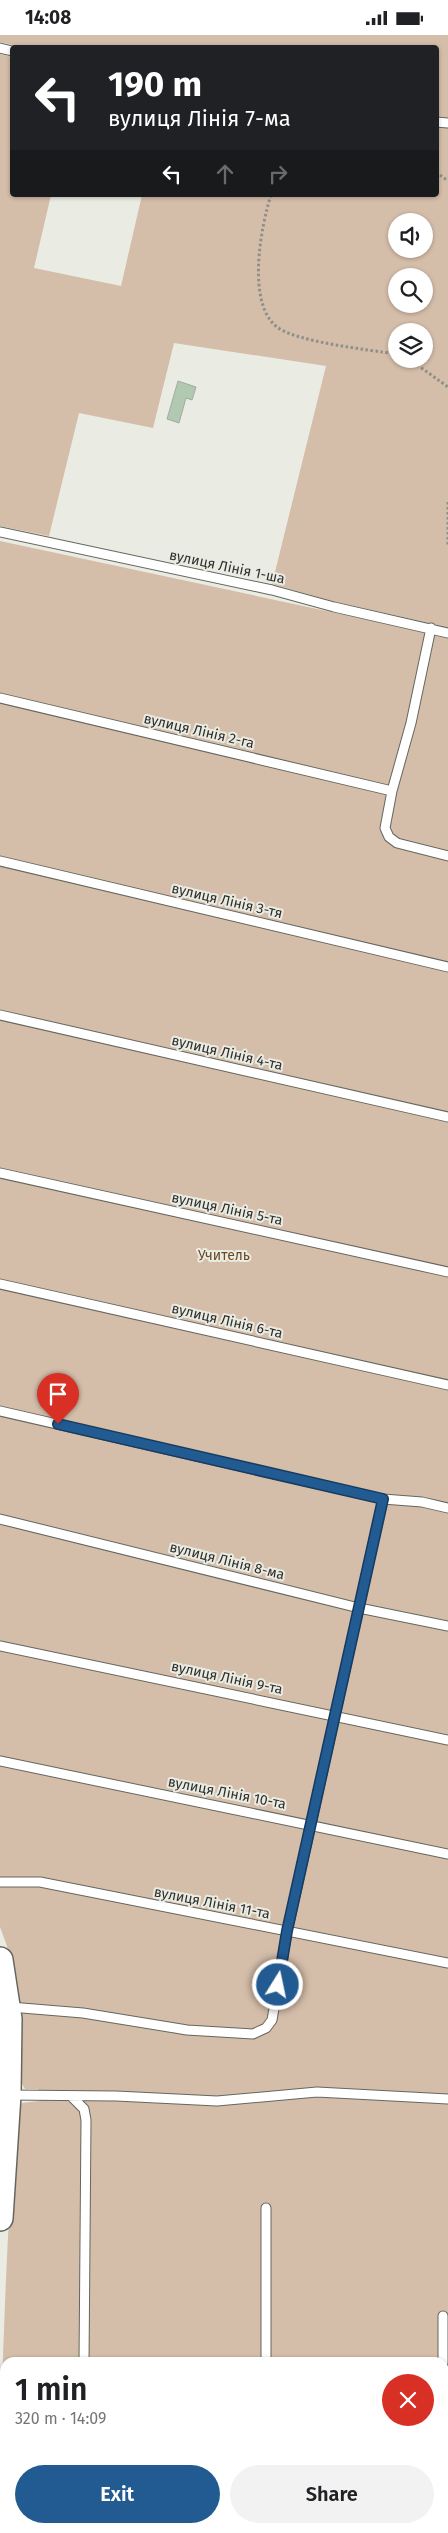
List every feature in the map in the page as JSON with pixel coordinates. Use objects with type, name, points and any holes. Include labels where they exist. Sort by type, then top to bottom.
[{"type":"main road","points":[[0,1960],[9,2007],[8,2095],[0,2218]]},
{"type":"lane","name":"вулиця Лінія 1-ша","points":[[0,532],[272,590],[334,607],[448,633]]},
{"type":"lane","points":[[431,628],[411,723],[392,791],[385,828],[389,837],[397,843],[448,855]]},
{"type":"lane","name":"вулиця Лінія 2-га","points":[[0,697],[392,791]]},
{"type":"lane","name":"вулиця Лінія 3-тя","points":[[0,861],[448,967]]},
{"type":"lane","name":"вулиця Лінія 4-та","points":[[0,1015],[448,1117]]},
{"type":"lane","name":"вулиця Лінія 5-та","points":[[0,1173],[448,1272]]},
{"type":"lane","name":"вулиця Лінія 6-та","points":[[0,1284],[448,1385]]},
{"type":"lane","points":[[0,1411],[383,1499],[422,1502],[448,1508]]},
{"type":"lane","points":[[9,2007],[83,2013],[187,2030],[252,2034],[266,2029],[272,2020],[287,1931],[383,1499]]},
{"type":"lane","name":"вулиця Лінія 8-ма","points":[[0,1519],[359,1608],[448,1626]]},
{"type":"lane","name":"вулиця Лінія 9-та","points":[[0,1646],[448,1739]]},
{"type":"lane","name":"вулиця Лінія 10-та","points":[[0,1761],[311,1824],[448,1854]]},
{"type":"lane","name":"вулиця Лінія 11-та","points":[[0,1882],[40,1882],[448,1963]]},
{"type":"lane","points":[[8,2095],[116,2096],[217,2101],[317,2092],[448,2099]]},
{"type":"lane","points":[[72,2097],[84,2109],[86,2120],[84,2357]]},
{"type":"lane","points":[[266,2208],[266,2357]]},
{"type":"lane","points":[[443,2316],[443,2357]]},
{"type":"path","points":[[270,197],[262,223],[259,271],[261,299],[266,313],[277,328],[306,339],[388,353]]},
{"type":"path","points":[[422,368],[448,387]]},
{"type":"path","points":[[448,502],[448,545]]},
{"type":"green space","points":[[0,35],[448,35],[448,118],[439,118],[439,45],[13,45],[0,42]]},
{"type":"green space","points":[[0,54],[10,56],[10,197],[51,197],[34,268],[121,286],[142,197],[439,197],[439,127],[448,127],[448,627],[335,602],[272,584],[326,366],[174,343],[153,428],[79,413],[49,536],[0,526]]},
{"type":"green space","name":"Учитель","points":[[0,541],[448,637],[448,2357],[3,2357],[15,2116],[22,2103],[39,2101],[38,2089],[25,2089],[19,2078],[17,2011],[7,1946],[0,1927]]},
{"type":"building","points":[[178,381],[196,387],[192,400],[186,398],[179,423],[167,419]]},
{"type":"route","points":[[58,1424],[383,1499],[287,1931],[278,1985]]}]
